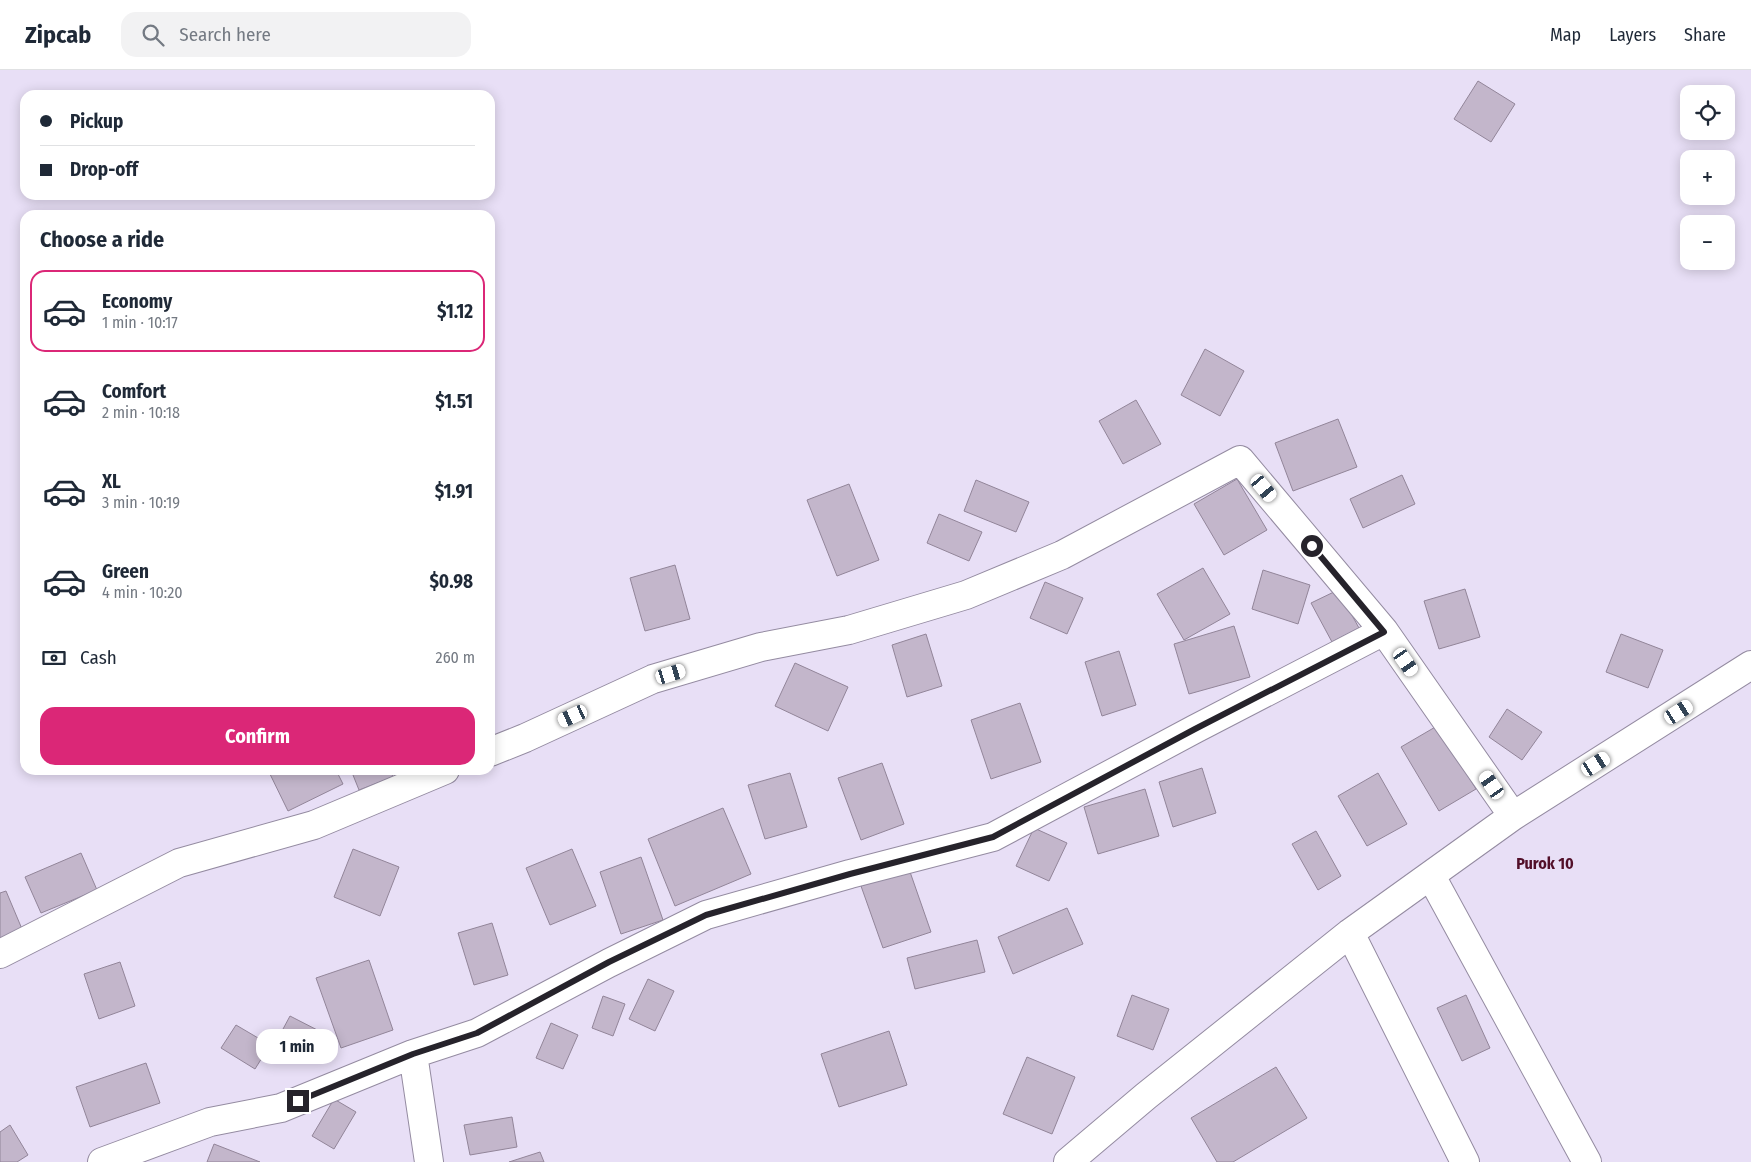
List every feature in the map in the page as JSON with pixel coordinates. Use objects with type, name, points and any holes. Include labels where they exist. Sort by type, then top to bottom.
[{"type":"street","points":[[495,750],[653,679],[761,647],[849,630],[966,595],[1062,556],[1240,460],[1384,632],[1514,816]]},
{"type":"street","points":[[102,1162],[210,1122],[281,1108],[413,1054],[477,1033],[609,962],[706,915],[850,874],[993,837],[1195,729],[1384,632]]},
{"type":"street","points":[[1068,1162],[1146,1096],[1350,933],[1514,816],[1751,665]]},
{"type":"street","points":[[0,954],[179,863],[314,825],[434,775]]},
{"type":"street","points":[[1431,876],[1587,1162]]},
{"type":"street","points":[[1350,933],[1465,1162]]},
{"type":"street","points":[[413,1054],[429,1162]]},
{"type":"building","points":[[1478,81],[1515,104],[1491,142],[1454,119]]},
{"type":"building","points":[[1205,349],[1244,371],[1220,416],[1181,395]]},
{"type":"building","points":[[1136,400],[1161,444],[1123,464],[1099,421]]},
{"type":"building","points":[[1338,419],[1357,467],[1293,491],[1275,443]]},
{"type":"building","points":[[1402,475],[1415,504],[1363,528],[1350,499]]},
{"type":"building","points":[[1237,479],[1267,530],[1224,555],[1194,504]]},
{"type":"building","points":[[976,480],[1029,502],[1016,532],[964,511]]},
{"type":"building","points":[[849,484],[879,560],[837,576],[807,500]]},
{"type":"building","points":[[939,514],[982,532],[969,561],[927,543]]},
{"type":"building","points":[[675,565],[690,619],[645,631],[630,578]]},
{"type":"building","points":[[1203,568],[1230,614],[1184,640],[1157,594]]},
{"type":"building","points":[[1263,570],[1310,585],[1298,624],[1252,609]]},
{"type":"building","points":[[1045,582],[1083,598],[1067,634],[1030,618]]},
{"type":"building","points":[[1465,589],[1480,637],[1439,649],[1424,601]]},
{"type":"building","points":[[1338,590],[1359,628],[1332,642],[1311,603]]},
{"type":"building","points":[[1234,626],[1250,677],[1189,694],[1174,644]]},
{"type":"building","points":[[926,634],[942,686],[907,697],[892,645]]},
{"type":"building","points":[[1621,634],[1663,650],[1648,688],[1606,672]]},
{"type":"building","points":[[1119,651],[1136,705],[1102,716],[1085,662]]},
{"type":"building","points":[[795,663],[848,687],[828,731],[775,706]]},
{"type":"building","points":[[1020,703],[1041,762],[991,779],[971,720]]},
{"type":"building","points":[[1507,709],[1542,732],[1522,760],[1489,737]]},
{"type":"building","points":[[1437,726],[1476,789],[1439,811],[1401,747]]},
{"type":"building","points":[[882,763],[904,824],[861,840],[838,778]]},
{"type":"building","points":[[1202,768],[1216,813],[1173,827],[1159,782]]},
{"type":"building","points":[[790,773],[807,827],[765,839],[748,785]]},
{"type":"building","points":[[1378,773],[1407,824],[1367,846],[1338,796]]},
{"type":"building","points":[[270,775],[338,775],[343,784],[288,811]]},
{"type":"building","points":[[353,775],[392,775],[393,777],[359,790]]},
{"type":"building","points":[[1145,789],[1159,836],[1098,854],[1084,807]]},
{"type":"building","points":[[723,808],[751,874],[675,906],[648,839]]},
{"type":"building","points":[[1034,828],[1067,843],[1049,881],[1016,866]]},
{"type":"building","points":[[1316,831],[1341,876],[1318,890],[1292,844]]},
{"type":"building","points":[[353,849],[399,867],[380,916],[334,897]]},
{"type":"building","points":[[572,849],[596,906],[550,925],[526,868]]},
{"type":"building","points":[[81,853],[97,890],[41,913],[25,877]]},
{"type":"building","points":[[641,857],[663,920],[621,934],[600,872]]},
{"type":"building","points":[[909,869],[931,932],[883,948],[861,886]]},
{"type":"building","points":[[6,891],[22,929],[0,938],[0,893]]},
{"type":"building","points":[[1067,908],[1083,944],[1013,974],[998,937]]},
{"type":"building","points":[[492,923],[508,975],[474,985],[458,933]]},
{"type":"building","points":[[977,940],[985,972],[915,989],[907,958]]},
{"type":"building","points":[[369,960],[393,1030],[341,1048],[316,978]]},
{"type":"building","points":[[120,962],[135,1006],[99,1019],[84,974]]},
{"type":"building","points":[[648,979],[674,991],[655,1031],[629,1019]]},
{"type":"building","points":[[1132,995],[1169,1009],[1153,1050],[1117,1036]]},
{"type":"building","points":[[1466,995],[1490,1048],[1462,1061],[1437,1008]]},
{"type":"building","points":[[603,996],[625,1004],[613,1036],[592,1028]]},
{"type":"building","points":[[290,1016],[327,1035],[313,1063],[275,1044]]},
{"type":"building","points":[[551,1023],[578,1035],[563,1069],[536,1058]]},
{"type":"building","points":[[236,1025],[270,1045],[255,1069],[221,1048]]},
{"type":"building","points":[[889,1031],[907,1085],[839,1107],[821,1054]]},
{"type":"building","points":[[1027,1057],[1075,1077],[1052,1134],[1003,1114]]},
{"type":"building","points":[[146,1063],[160,1103],[90,1127],[76,1087]]},
{"type":"building","points":[[1276,1067],[1307,1118],[1233,1162],[1217,1162],[1191,1118]]},
{"type":"building","points":[[334,1099],[356,1112],[334,1149],[312,1136]]},
{"type":"building","points":[[512,1117],[517,1147],[470,1155],[464,1125]]},
{"type":"building","points":[[10,1125],[28,1155],[17,1162],[0,1162],[0,1132]]},
{"type":"building","points":[[214,1144],[260,1162],[207,1162]]},
{"type":"building","points":[[540,1152],[544,1162],[509,1162]]},
{"type":"district","name":"Purok 10","points":[[1545,863]]},
{"type":"route","points":[[298,1101],[413,1054],[477,1033],[609,962],[706,915],[850,874],[993,837],[1195,729],[1384,632],[1312,546]]}]
